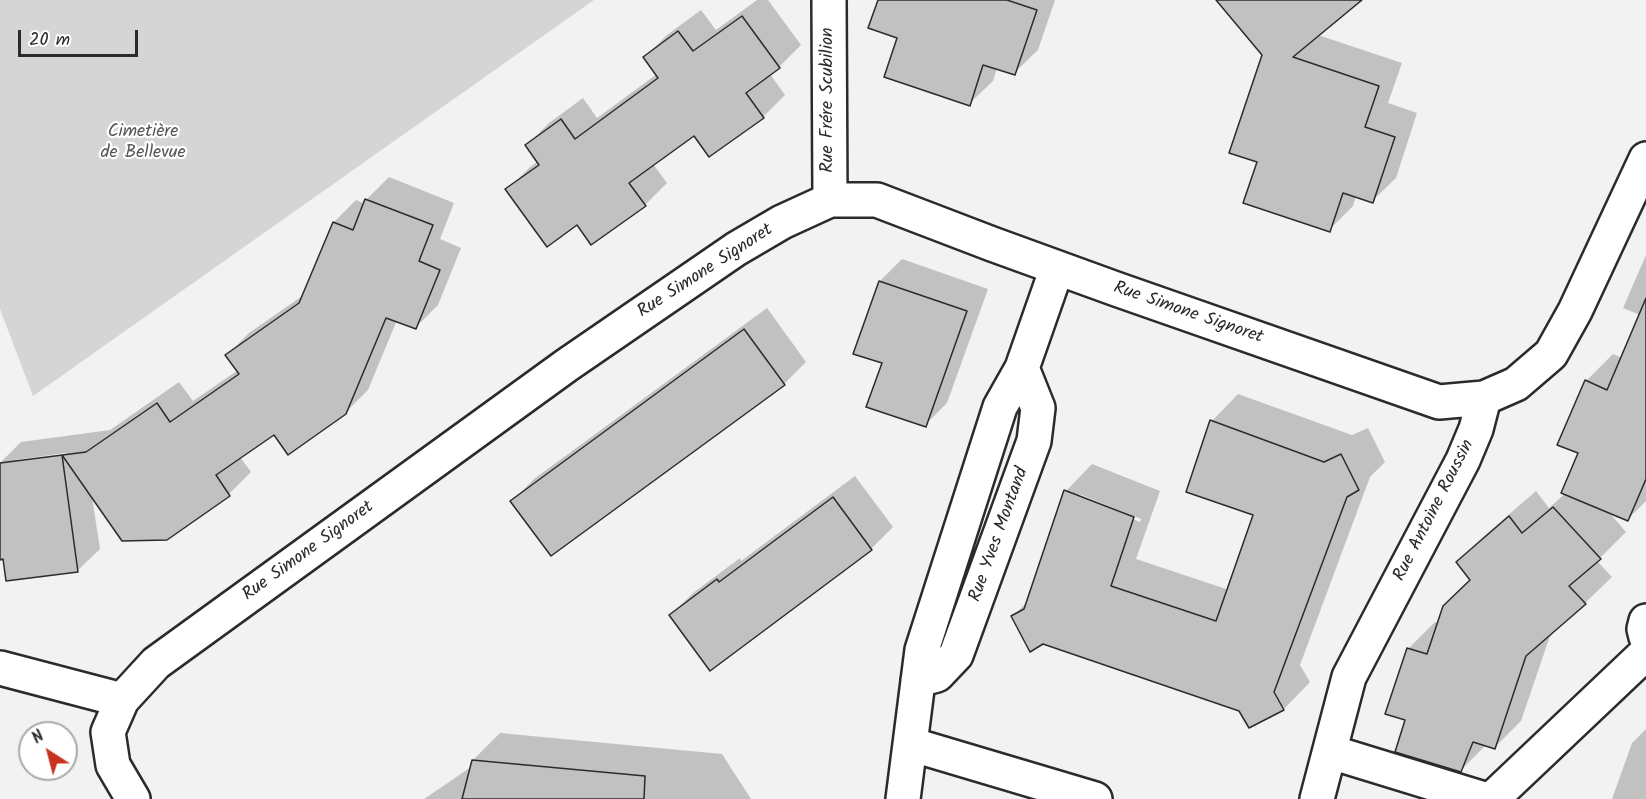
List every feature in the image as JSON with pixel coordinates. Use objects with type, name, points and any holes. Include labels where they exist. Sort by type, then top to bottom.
[{"type":"street","name":"Rue Frére Scubilion","points":[[829,0],[830,200]]},
{"type":"street","points":[[1484,398],[1515,384],[1551,354],[1575,311],[1646,159]]},
{"type":"street","name":"Rue Simone Signoret","points":[[133,799],[113,765],[108,732],[122,700],[156,663],[567,365],[736,249],[782,222],[830,200],[877,200],[1057,268],[1439,402],[1484,398]]},
{"type":"street","name":"Rue Yves Montand","points":[[903,799],[922,650],[1000,407],[1022,368],[1057,268]]},
{"type":"street","name":"Rue Antoine Roussin","points":[[1317,799],[1349,677],[1463,460],[1476,429],[1484,398]]},
{"type":"street","points":[[1646,621],[1644,629],[1646,637]]},
{"type":"street","points":[[1492,799],[1646,653]]},
{"type":"street","points":[[0,668],[122,700]]},
{"type":"street","points":[[910,744],[1095,799]]},
{"type":"street","points":[[1331,752],[1484,799]]},
{"type":"green space","name":"Cimetière de Bellevue","points":[[0,0],[594,0],[33,396],[0,309]]},
{"type":"building","points":[[878,0],[1007,0],[1037,10],[1015,75],[983,65],[970,106],[884,77],[897,38],[868,28]]},
{"type":"building","points":[[1216,0],[1362,0],[1293,57],[1379,86],[1365,127],[1395,137],[1373,203],[1343,193],[1330,232],[1243,203],[1257,162],[1229,153],[1262,55]]},
{"type":"building","points":[[742,16],[780,68],[746,93],[764,118],[709,157],[694,136],[629,183],[646,206],[591,245],[577,225],[547,247],[505,189],[539,165],[525,145],[561,119],[575,139],[658,78],[643,57],[678,31],[693,51]]},
{"type":"building","points":[[365,199],[433,225],[419,261],[440,270],[416,329],[386,318],[346,414],[288,455],[274,435],[216,475],[230,496],[167,540],[122,541],[62,455],[86,452],[157,403],[170,422],[239,374],[225,355],[299,303],[333,222],[353,230]]},
{"type":"building","points":[[879,281],[967,311],[926,427],[866,407],[882,363],[853,354]]},
{"type":"building","points":[[1646,298],[1646,479],[1628,521],[1561,493],[1578,453],[1557,445],[1585,380],[1607,390]]},
{"type":"building","points":[[744,329],[785,385],[551,556],[510,501]]},
{"type":"building","points":[[1210,420],[1324,462],[1341,454],[1359,490],[1347,497],[1274,692],[1284,710],[1249,728],[1239,711],[1043,644],[1030,652],[1011,616],[1024,609],[1064,490],[1134,517],[1111,586],[1216,621],[1253,515],[1186,492]]},
{"type":"building","points":[[62,455],[78,572],[6,581],[3,559],[0,560],[0,463]]},
{"type":"building","points":[[833,497],[872,550],[710,671],[669,615],[717,579],[719,582]]},
{"type":"building","points":[[1553,507],[1601,559],[1569,586],[1586,604],[1526,656],[1495,749],[1473,742],[1461,772],[1395,752],[1405,720],[1385,714],[1407,648],[1427,654],[1443,606],[1470,580],[1456,562],[1509,516],[1522,533]]},
{"type":"building","points":[[472,760],[645,776],[644,799],[462,799]]}]
